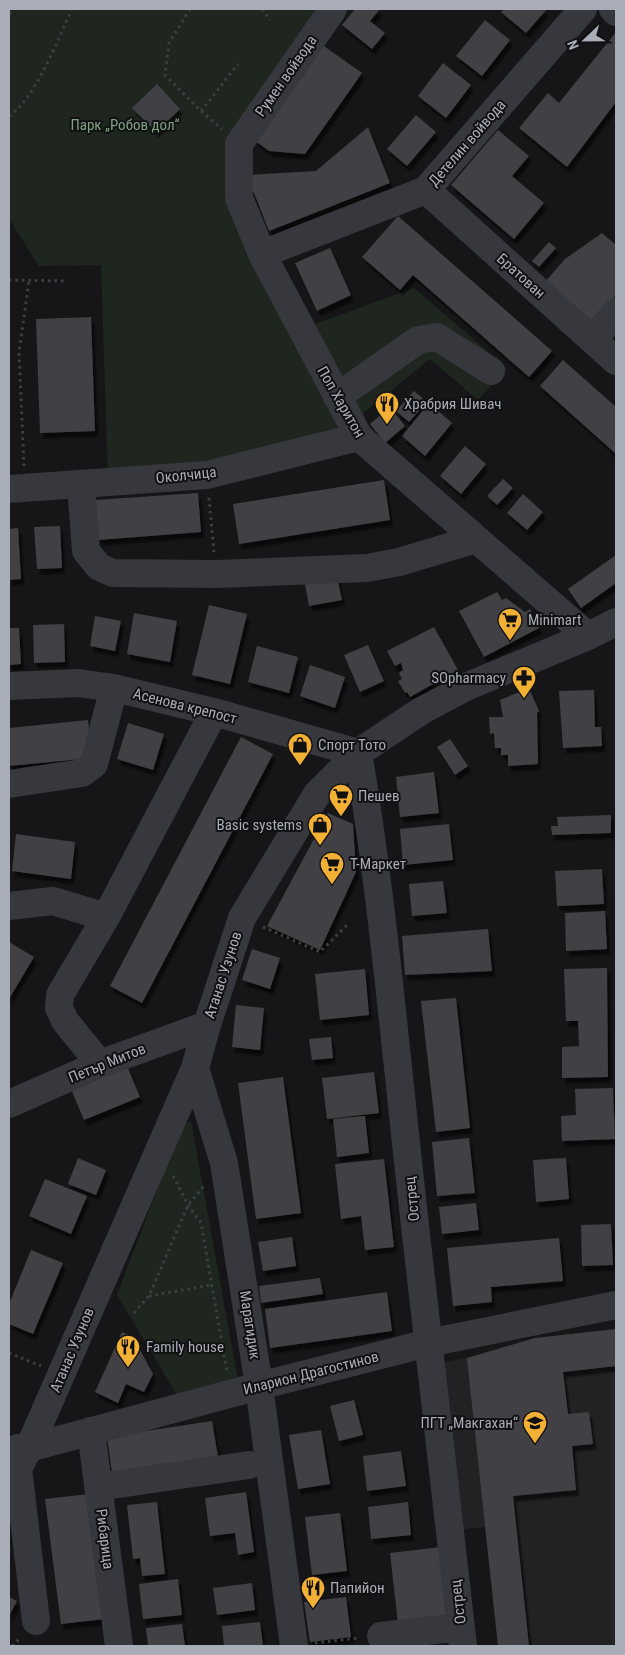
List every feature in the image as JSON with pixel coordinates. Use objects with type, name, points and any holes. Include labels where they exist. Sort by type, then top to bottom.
[{"type":"street","name":"Румен войвода","points":[[233,139],[333,9]]},
{"type":"street","name":"Детелин войвода","points":[[262,254],[426,190],[584,9]]},
{"type":"street","points":[[613,9],[616,12]]},
{"type":"street","name":"Поп Харитон","points":[[233,139],[239,198],[262,254],[358,437],[588,636]]},
{"type":"street","name":"Братован","points":[[426,190],[616,362]]},
{"type":"street","points":[[593,340],[616,312]]},
{"type":"street","points":[[337,397],[418,340],[437,336],[491,371]]},
{"type":"street","name":"Околчица","points":[[9,489],[207,475],[358,437]]},
{"type":"street","points":[[81,485],[86,551],[100,567],[113,573],[216,574],[367,568],[399,562],[476,539]]},
{"type":"street","name":"Атанас Узунов","points":[[16,1462],[62,1374],[195,1068],[242,918],[317,794],[358,753],[421,711],[468,686],[588,636],[616,622]]},
{"type":"street","name":"Асенова крепост","points":[[9,686],[78,684],[114,688],[214,712],[358,753]]},
{"type":"street","points":[[9,784],[82,773],[94,764],[114,688]]},
{"type":"street","points":[[100,1064],[65,1021],[59,1008],[60,995],[106,917],[214,712]]},
{"type":"street","name":"Острец","points":[[358,753],[367,802],[382,923],[462,1637]]},
{"type":"street","points":[[9,906],[53,900],[106,917]]},
{"type":"street","name":"Петър Митов","points":[[9,1104],[100,1064],[207,1025]]},
{"type":"street","name":"Марагидик","points":[[195,1068],[224,1164],[304,1645]]},
{"type":"street","name":"Иларион Драгостинов","points":[[16,1462],[91,1431],[260,1386],[428,1344],[616,1305]]},
{"type":"street","name":"Рибарица","points":[[91,1431],[119,1646]]},
{"type":"street","points":[[16,1462],[36,1621]]},
{"type":"street","points":[[98,1487],[249,1465]]},
{"type":"street","points":[[381,1636],[462,1637]]},
{"type":"path","points":[[9,14],[14,9]]},
{"type":"path","points":[[9,116],[18,110],[43,72],[72,9]]},
{"type":"path","points":[[190,9],[169,43],[165,75],[201,111],[233,139]]},
{"type":"path","points":[[262,9],[270,20]]},
{"type":"path","points":[[201,111],[238,64]]},
{"type":"path","points":[[9,280],[67,281]]},
{"type":"path","points":[[23,446],[19,352],[29,280]]},
{"type":"path","points":[[207,475],[216,574]]},
{"type":"path","points":[[242,918],[320,952],[348,924]]},
{"type":"path","points":[[160,1152],[188,1204],[201,1223],[231,1394]]},
{"type":"path","points":[[134,1313],[148,1296],[188,1204],[224,1164]]},
{"type":"path","points":[[148,1296],[211,1285]]},
{"type":"path","points":[[9,1353],[62,1374]]},
{"type":"path","points":[[304,1645],[381,1636]]},
{"type":"shaded area","name":"ПГТ „Макгахан“","points":[[616,1329],[616,1646],[498,1646],[485,1527],[463,1529],[444,1362],[467,1358],[535,1338]]},
{"type":"green space","name":"Парк „Робов дол“","points":[[9,9],[333,9],[239,144],[239,198],[359,437],[108,483],[101,265],[39,266],[9,219]]},
{"type":"green space","points":[[414,288],[507,368],[478,400],[430,359],[361,415],[310,326]]},
{"type":"green space","points":[[191,1121],[239,1386],[180,1400],[117,1295],[182,1125]]},
{"type":"building","points":[[355,9],[380,9],[370,21],[385,33],[372,49],[342,25]]},
{"type":"building","points":[[504,9],[547,9],[526,33],[501,12]]},
{"type":"building","points":[[485,20],[510,40],[482,76],[456,56]]},
{"type":"building","points":[[616,32],[616,102],[567,167],[519,128],[548,93],[559,103]]},
{"type":"building","points":[[321,44],[362,73],[305,154],[269,151],[254,140]]},
{"type":"building","points":[[443,63],[471,85],[446,118],[418,96]]},
{"type":"building","points":[[157,84],[180,109],[156,132],[132,108]]},
{"type":"building","points":[[416,115],[436,132],[407,166],[387,149]]},
{"type":"building","points":[[368,127],[390,183],[269,231],[247,175],[316,171]]},
{"type":"building","points":[[498,130],[529,156],[512,176],[544,203],[514,239],[451,185]]},
{"type":"building","points":[[398,216],[552,351],[529,377],[413,275],[400,290],[362,257]]},
{"type":"building","points":[[602,233],[616,245],[616,295],[591,324],[544,283],[565,259]]},
{"type":"building","points":[[549,242],[556,248],[539,267],[532,261]]},
{"type":"building","points":[[330,248],[351,295],[317,311],[295,263]]},
{"type":"building","points":[[91,317],[95,431],[40,433],[36,319]]},
{"type":"building","points":[[563,360],[616,407],[616,454],[540,386]]},
{"type":"building","points":[[414,391],[427,402],[409,422],[396,411]]},
{"type":"building","points":[[429,403],[452,423],[425,456],[402,436]]},
{"type":"building","name":"Храбрия Шивач","points":[[390,407],[405,426],[385,443],[370,424]]},
{"type":"building","points":[[465,446],[486,464],[461,494],[440,476]]},
{"type":"building","points":[[503,479],[513,488],[497,505],[487,496]]},
{"type":"building","points":[[384,480],[390,520],[239,544],[233,504]]},
{"type":"building","points":[[198,493],[201,532],[98,540],[95,500]]},
{"type":"building","points":[[523,494],[543,512],[527,530],[507,513]]},
{"type":"building","points":[[60,526],[62,568],[37,569],[34,527]]},
{"type":"building","points":[[18,528],[21,579],[9,580],[9,529]]},
{"type":"building","points":[[616,555],[616,583],[581,608],[568,589]]},
{"type":"building","points":[[336,573],[342,600],[309,606],[304,579]]},
{"type":"building","points":[[497,592],[502,600],[506,598],[525,612],[530,609],[539,628],[484,657],[459,611]]},
{"type":"building","points":[[209,605],[247,614],[230,684],[192,675]]},
{"type":"building","points":[[134,613],[177,621],[170,662],[127,654]]},
{"type":"building","points":[[95,616],[121,621],[115,651],[90,646]]},
{"type":"building","points":[[64,624],[65,662],[34,663],[33,625]]},
{"type":"building","points":[[434,627],[458,670],[410,697],[407,692],[405,693],[398,681],[402,679],[399,673],[403,670],[401,663],[395,666],[387,651]]},
{"type":"building","points":[[9,628],[19,628],[21,664],[9,665]]},
{"type":"building","points":[[368,645],[384,681],[360,692],[344,655]]},
{"type":"building","points":[[257,646],[298,657],[289,693],[248,682]]},
{"type":"building","points":[[310,665],[345,677],[335,708],[300,696]]},
{"type":"building","points":[[529,688],[539,711],[537,713],[538,764],[508,766],[508,755],[501,755],[501,748],[495,748],[494,733],[490,734],[489,717],[503,717],[500,700]]},
{"type":"building","points":[[594,690],[595,727],[601,727],[602,746],[563,748],[559,691]]},
{"type":"building","points":[[88,720],[92,758],[9,766],[9,728]]},
{"type":"building","points":[[128,723],[164,734],[153,770],[117,759]]},
{"type":"building","points":[[241,737],[273,754],[142,1003],[110,986]]},
{"type":"building","points":[[450,739],[468,766],[455,775],[437,747]]},
{"type":"building","points":[[434,772],[439,813],[400,817],[396,777]]},
{"type":"building","points":[[328,813],[353,824],[356,872],[320,950],[267,926]]},
{"type":"building","points":[[611,815],[611,833],[552,835],[551,826],[558,826],[557,817]]},
{"type":"building","points":[[449,824],[453,860],[403,865],[400,829]]},
{"type":"building","points":[[16,834],[75,842],[71,879],[12,871]]},
{"type":"building","points":[[602,869],[604,904],[557,906],[555,871]]},
{"type":"building","points":[[443,881],[447,913],[412,916],[409,884]]},
{"type":"building","points":[[605,911],[607,949],[566,951],[565,913]]},
{"type":"building","points":[[488,929],[492,971],[405,975],[402,936]]},
{"type":"building","points":[[9,942],[34,957],[9,999]]},
{"type":"building","points":[[252,949],[280,958],[270,989],[242,980]]},
{"type":"building","points":[[607,968],[608,1077],[562,1078],[562,1047],[579,1046],[578,1021],[566,1021],[564,969]]},
{"type":"building","points":[[365,969],[369,1015],[320,1020],[315,974]]},
{"type":"building","points":[[456,998],[470,1128],[436,1132],[421,1001]]},
{"type":"building","points":[[236,1005],[264,1008],[260,1050],[232,1047]]},
{"type":"building","points":[[331,1037],[333,1058],[312,1060],[309,1039]]},
{"type":"building","points":[[127,1066],[140,1097],[84,1120],[71,1089]]},
{"type":"building","points":[[374,1072],[379,1113],[327,1119],[322,1078]]},
{"type":"building","points":[[283,1077],[301,1213],[256,1219],[238,1083]]},
{"type":"building","points":[[613,1088],[615,1139],[562,1141],[561,1116],[576,1115],[575,1089]]},
{"type":"building","points":[[365,1116],[369,1153],[337,1157],[333,1119]]},
{"type":"building","points":[[469,1138],[475,1193],[437,1196],[432,1142]]},
{"type":"building","points":[[78,1158],[106,1170],[96,1195],[68,1184]]},
{"type":"building","points":[[566,1158],[569,1199],[536,1202],[533,1160]]},
{"type":"building","points":[[384,1159],[394,1247],[365,1250],[361,1216],[341,1219],[335,1164]]},
{"type":"building","points":[[45,1179],[87,1196],[71,1234],[29,1216]]},
{"type":"building","points":[[476,1203],[479,1230],[442,1234],[439,1207]]},
{"type":"building","points":[[611,1224],[613,1265],[582,1266],[581,1225]]},
{"type":"building","points":[[292,1237],[296,1266],[263,1271],[258,1242]]},
{"type":"building","points":[[559,1238],[563,1281],[491,1287],[492,1302],[453,1306],[447,1248]]},
{"type":"building","points":[[31,1250],[63,1263],[33,1334],[9,1324],[9,1304]]},
{"type":"building","points":[[320,1278],[323,1294],[261,1303],[259,1286]]},
{"type":"building","points":[[387,1292],[392,1331],[270,1348],[265,1309]]},
{"type":"building","points":[[616,1329],[616,1366],[563,1372],[568,1414],[589,1412],[593,1444],[572,1446],[576,1490],[513,1496],[529,1646],[498,1646],[467,1358],[535,1338]]},
{"type":"building","points":[[122,1332],[133,1337],[153,1374],[144,1392],[126,1384],[118,1403],[95,1392]]},
{"type":"building","points":[[354,1400],[363,1435],[339,1441],[330,1406]]},
{"type":"building","points":[[212,1421],[218,1457],[112,1472],[107,1437]]},
{"type":"building","points":[[321,1430],[330,1484],[298,1489],[289,1435]]},
{"type":"building","points":[[401,1451],[406,1486],[367,1491],[363,1456]]},
{"type":"building","points":[[246,1492],[254,1552],[238,1555],[235,1533],[210,1536],[205,1498]]},
{"type":"building","points":[[89,1494],[105,1619],[61,1624],[45,1499]]},
{"type":"building","points":[[157,1502],[165,1574],[142,1576],[140,1558],[133,1559],[127,1505]]},
{"type":"building","points":[[408,1502],[411,1535],[371,1539],[368,1507]]},
{"type":"building","points":[[340,1513],[347,1571],[312,1575],[305,1517]]},
{"type":"building","points":[[441,1547],[450,1627],[399,1633],[390,1553]]},
{"type":"building","points":[[178,1579],[182,1615],[143,1619],[139,1584]]},
{"type":"building","points":[[252,1583],[255,1610],[217,1615],[213,1588]]},
{"type":"building","points":[[9,1597],[17,1601],[9,1616]]},
{"type":"building","points":[[346,1597],[351,1637],[310,1642],[304,1602]]},
{"type":"building","points":[[260,1622],[263,1646],[224,1646],[222,1626]]},
{"type":"building","points":[[182,1624],[185,1646],[148,1646],[146,1628]]},
{"type":"place","name":"Храбрия Шивач","points":[[387,425]]},
{"type":"place","name":"Minimart","points":[[510,641]]},
{"type":"place","name":"SOpharmacy","points":[[524,699]]},
{"type":"place","name":"Спорт Тото","points":[[300,766]]},
{"type":"place","name":"Пешев","points":[[341,817]]},
{"type":"place","name":"Basic systems","points":[[320,846]]},
{"type":"place","name":"Т-Маркет","points":[[332,885]]},
{"type":"place","name":"Family house","points":[[128,1368]]},
{"type":"place","name":"ПГТ „Макгахан“","points":[[535,1444]]},
{"type":"place","name":"Папийон","points":[[313,1609]]}]
